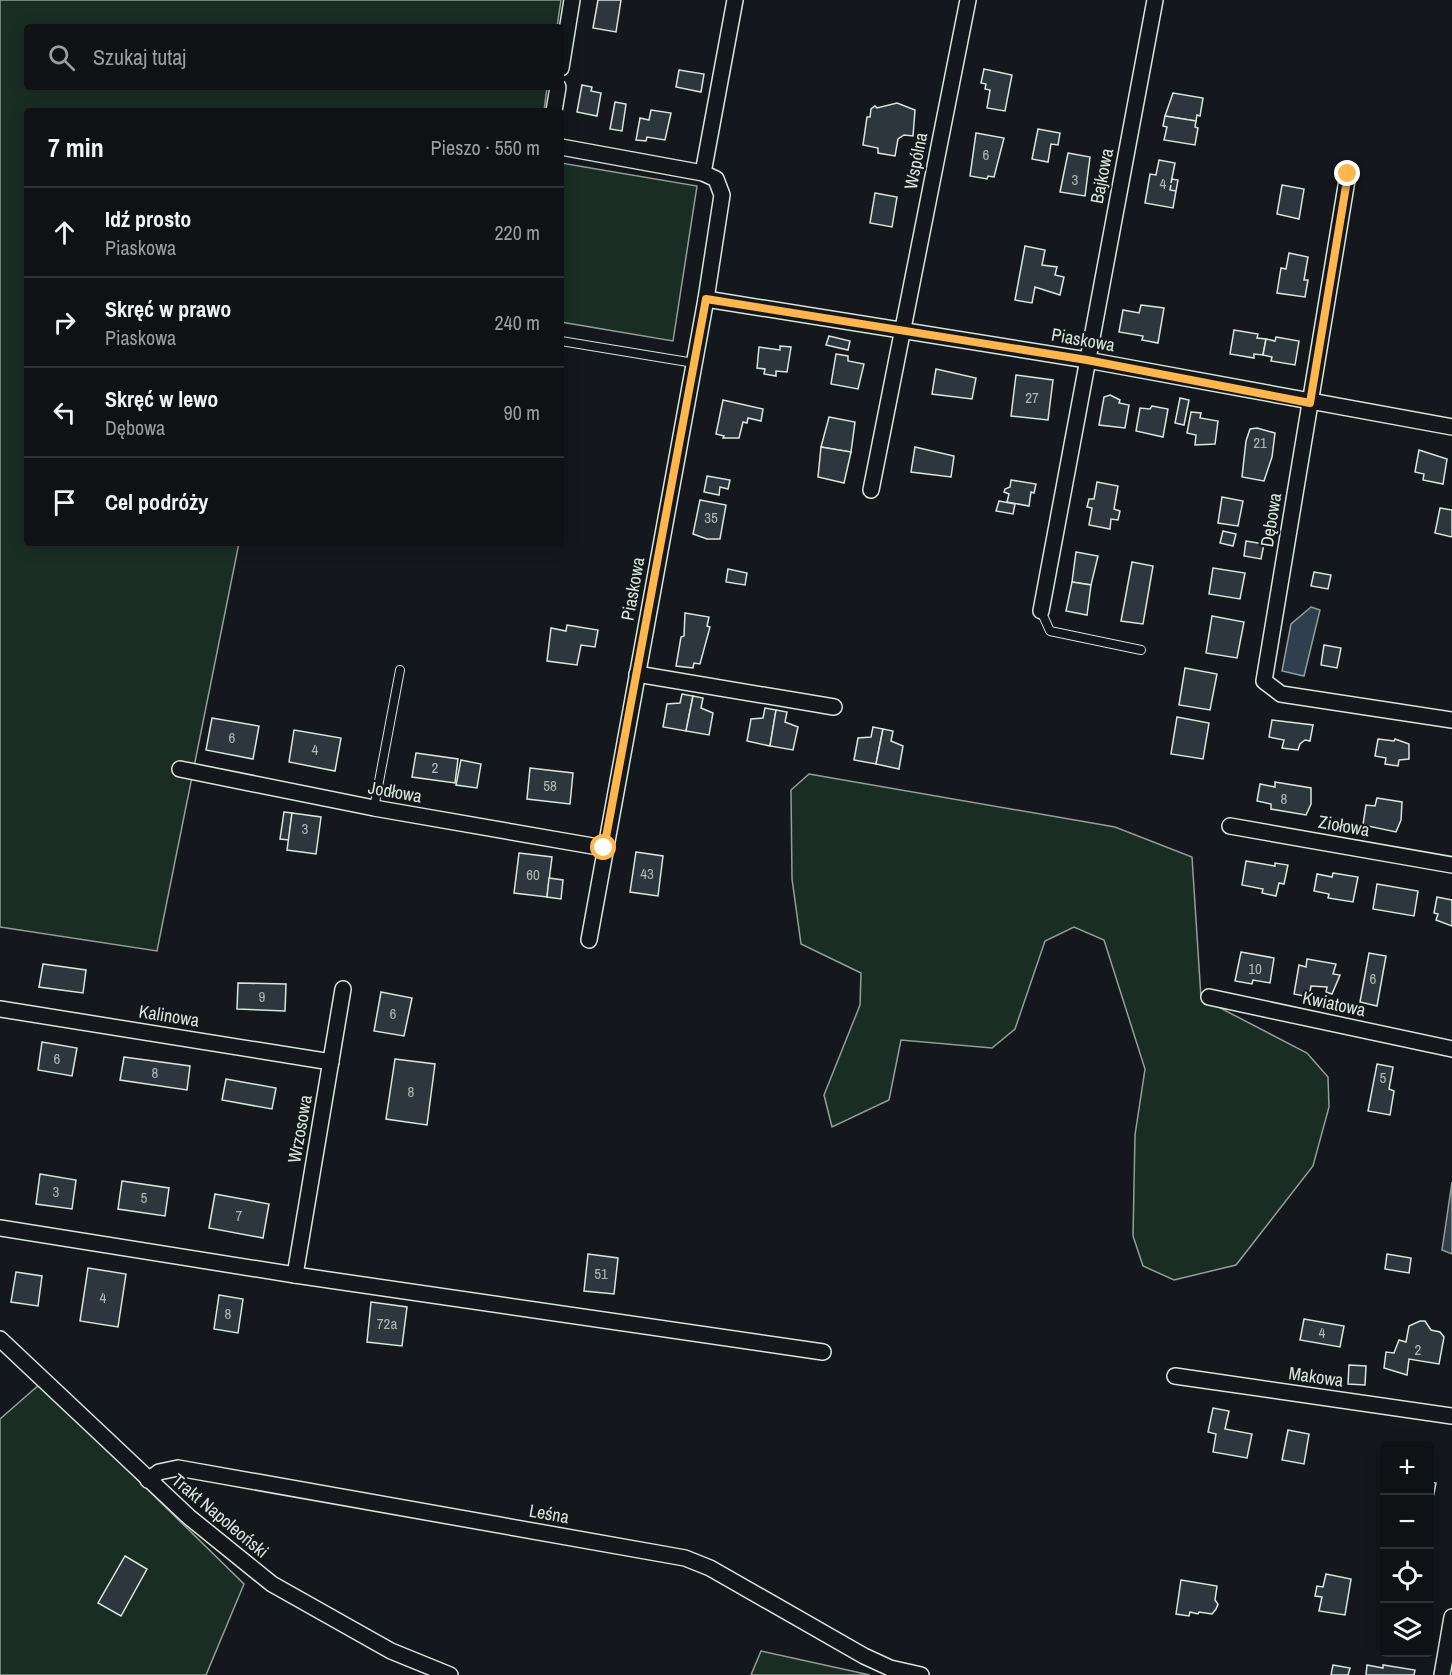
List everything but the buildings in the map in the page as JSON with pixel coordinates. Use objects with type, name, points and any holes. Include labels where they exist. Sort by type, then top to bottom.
[{"type":"street","points":[[564,49],[572,0]]},
{"type":"street","points":[[564,148],[703,173],[735,0]]},
{"type":"street","name":"Wspólna","points":[[871,490],[968,0]]},
{"type":"street","name":"Bajkowa","points":[[1041,611],[1155,0]]},
{"type":"street","points":[[554,108],[558,90]]},
{"type":"street","name":"Piaskowa","points":[[589,940],[706,299],[722,195],[716,180],[703,173]]},
{"type":"street","name":"Dębowa","points":[[1348,174],[1264,681],[1281,694],[1452,720]]},
{"type":"street","name":"Piaskowa","points":[[706,299],[1087,360],[1310,403],[1452,427]]},
{"type":"street","points":[[637,674],[834,708]]},
{"type":"street","name":"Jodłowa","points":[[180,769],[374,808],[604,848]]},
{"type":"street","name":"Ziołowa","points":[[1230,826],[1452,865]]},
{"type":"street","name":"Wrzosowa","points":[[295,1275],[343,989]]},
{"type":"street","name":"Kwiatowa","points":[[1209,998],[1452,1049]]},
{"type":"street","name":"Kalinowa","points":[[0,1009],[331,1062]]},
{"type":"street","points":[[0,1228],[295,1275],[823,1352]]},
{"type":"street","name":"Trakt Napoleoński","points":[[0,1339],[148,1480],[225,1548],[272,1584],[391,1651],[450,1675]]},
{"type":"street","name":"Makowa","points":[[1175,1376],[1452,1416]]},
{"type":"street","name":"Leśna","points":[[148,1480],[159,1472],[178,1468],[685,1558],[710,1568],[864,1656],[890,1668],[921,1675]]},
{"type":"street","points":[[1442,1675],[1452,1617]]},
{"type":"lane","points":[[564,341],[694,363]]},
{"type":"lane","points":[[1041,611],[1050,631],[1141,650]]},
{"type":"lane","points":[[374,808],[400,670]]},
{"type":"green space","points":[[0,0],[561,0],[557,24],[24,24],[24,90],[547,90],[544,108],[24,108],[24,546],[238,546],[157,951],[0,927]]},
{"type":"green space","points":[[564,164],[697,186],[673,341],[564,323]]},
{"type":"green space","points":[[809,774],[1115,827],[1192,857],[1201,998],[1307,1053],[1328,1077],[1329,1107],[1313,1166],[1236,1265],[1174,1280],[1143,1266],[1133,1236],[1135,1135],[1145,1069],[1104,940],[1074,927],[1045,941],[1015,1029],[992,1048],[901,1040],[889,1100],[832,1127],[824,1095],[860,1005],[861,973],[801,944],[792,879],[791,790]]},
{"type":"green space","points":[[40,1384],[244,1584],[206,1675],[0,1675],[0,1419]]},
{"type":"green space","points":[[761,1651],[870,1675],[751,1675]]},
{"type":"water","points":[[1311,607],[1320,610],[1304,676],[1282,671],[1291,624]]},
{"type":"water","points":[[1452,1182],[1452,1254],[1442,1250]]},
{"type":"route","points":[[604,848],[706,299],[1087,360],[1310,403],[1348,174]]}]
